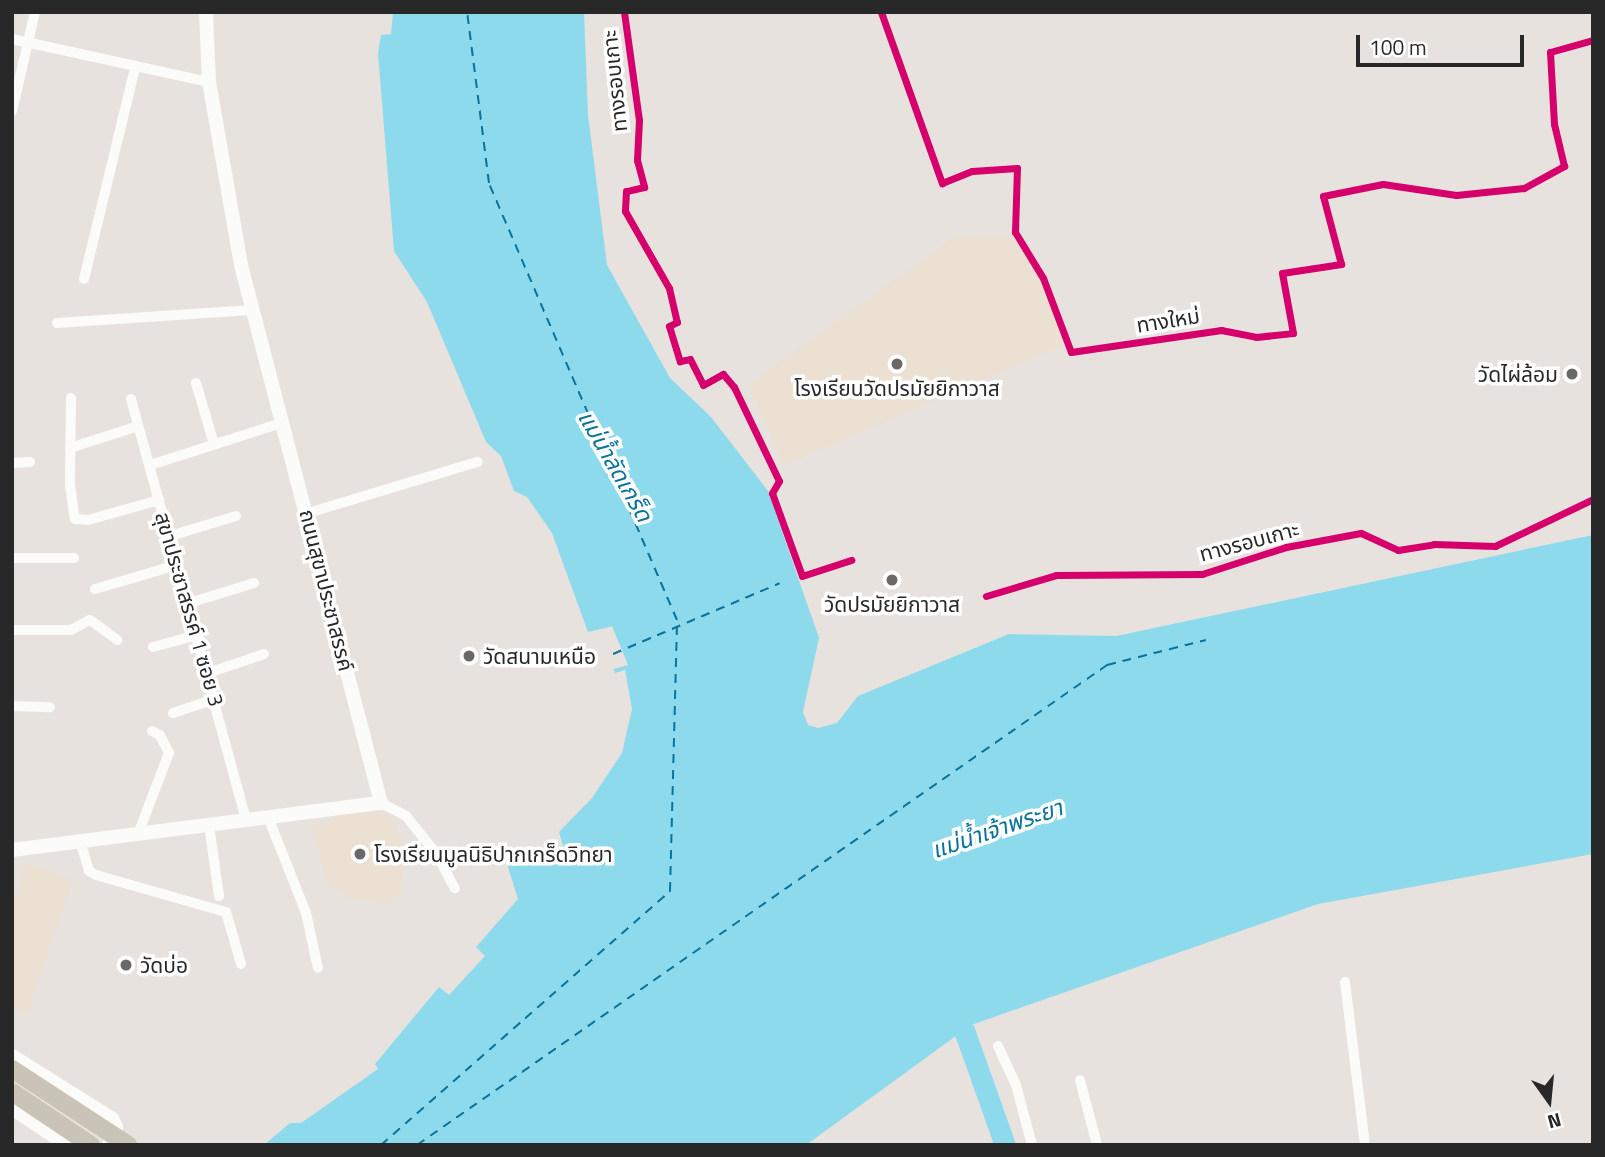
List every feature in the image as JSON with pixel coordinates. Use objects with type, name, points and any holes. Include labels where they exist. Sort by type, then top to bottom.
[{"type":"main road","points":[[12,1057],[111,1119],[115,1127],[110,1145]]},
{"type":"main road","points":[[12,1069],[128,1145]]},
{"type":"main road","points":[[12,1092],[91,1145]]},
{"type":"main road","points":[[12,1107],[69,1145]]},
{"type":"street","points":[[12,111],[35,12]]},
{"type":"street","name":"ถนนสุขาประชาสรรค์","points":[[206,12],[209,82],[252,310],[308,513],[381,803]]},
{"type":"street","points":[[12,39],[135,68],[209,82]]},
{"type":"street","points":[[84,279],[135,68]]},
{"type":"street","points":[[57,323],[252,310]]},
{"type":"street","points":[[195,383],[214,444]]},
{"type":"street","points":[[71,398],[70,485],[78,522],[159,500]]},
{"type":"street","name":"สุขาประชาสรรค์ 1 ซอย 3","points":[[131,400],[189,603],[246,820]]},
{"type":"street","points":[[150,465],[282,423]]},
{"type":"street","points":[[70,448],[138,426]]},
{"type":"street","points":[[12,463],[30,462]]},
{"type":"street","points":[[308,513],[477,462]]},
{"type":"street","points":[[170,537],[236,516]]},
{"type":"street","points":[[12,558],[74,558]]},
{"type":"street","points":[[95,589],[177,565]]},
{"type":"street","points":[[189,603],[254,583]]},
{"type":"street","points":[[12,630],[71,630],[90,620],[118,640]]},
{"type":"street","points":[[153,647],[197,635]]},
{"type":"street","points":[[208,673],[264,654]]},
{"type":"street","points":[[173,713],[215,699]]},
{"type":"street","points":[[12,706],[50,707]]},
{"type":"street","points":[[138,834],[169,754],[160,734],[152,731]]},
{"type":"street","points":[[12,850],[381,803],[406,817],[436,853],[455,888]]},
{"type":"street","points":[[268,817],[306,913],[318,968]]},
{"type":"street","points":[[209,825],[219,897]]},
{"type":"street","points":[[80,841],[89,871],[96,875],[226,912],[241,964]]},
{"type":"street","points":[[1345,982],[1365,1145]]},
{"type":"street","points":[[998,1046],[1017,1085],[1032,1145]]},
{"type":"street","points":[[1080,1080],[1097,1145]]},
{"type":"shaded area","name":"โรงเรียนวัดปรมัยยิกาวาส","points":[[955,237],[1023,238],[1065,344],[784,465],[749,384]]},
{"type":"shaded area","name":"โรงเรียนมูลนิธิปากเกร็ดวิทยา","points":[[379,811],[396,823],[404,859],[401,895],[391,896],[391,903],[345,898],[337,887],[329,886],[310,825],[333,823],[334,812]]},
{"type":"shaded area","points":[[26,863],[73,880],[26,1015],[12,1006],[12,893],[17,894]]},
{"type":"water","points":[[393,12],[584,12],[588,115],[607,265],[670,378],[711,417],[768,491],[819,638],[803,712],[808,725],[818,728],[837,723],[858,696],[1009,634],[1116,636],[1593,535],[1593,854],[1318,904],[971,1025],[806,1145],[264,1145],[290,1123],[301,1123],[378,1069],[375,1064],[439,987],[449,995],[485,956],[476,947],[518,899],[507,864],[563,846],[559,832],[592,798],[622,753],[632,709],[625,670],[615,673],[601,629],[588,632],[552,533],[527,497],[514,491],[501,456],[486,442],[427,302],[394,251],[378,53],[381,35],[391,34]]},
{"type":"pier","points":[[612,626],[628,665],[610,670],[598,630]]},
{"type":"waterway","points":[[943,1009],[964,1030],[1005,1145]]},
{"type":"ferry route","points":[[381,1145],[670,891],[677,620],[489,183],[467,12]]},
{"type":"ferry route","points":[[613,654],[780,583]]},
{"type":"ferry route","points":[[417,1145],[1107,665],[1206,640]]},
{"type":"cycle path","name":"ทางรอบเกาะ","points":[[624,12],[639,120],[637,160],[644,187],[626,191],[625,211],[669,288],[677,322],[669,326],[680,361],[690,359],[703,385],[723,374],[734,387],[779,481],[772,493],[802,576],[851,560]]},
{"type":"cycle path","name":"ทางใหม่","points":[[881,12],[942,183],[972,171],[1017,168],[1015,232],[1043,278],[1071,352],[1221,330],[1256,337],[1293,333],[1282,273],[1341,264],[1323,196],[1383,184],[1456,195],[1524,188],[1564,166],[1554,124],[1550,52],[1593,40]]},
{"type":"cycle path","name":"ทางรอบเกาะ","points":[[986,596],[1056,575],[1202,574],[1286,547],[1361,533],[1398,550],[1434,544],[1495,546],[1593,499]]},
{"type":"place","name":"โรงเรียนวัดปรมัยยิกาวาส","points":[[897,364]]},
{"type":"place","name":"วัดไผ่ล้อม","points":[[1572,374]]},
{"type":"place","name":"วัดปรมัยยิกาวาส","points":[[892,580]]},
{"type":"place","name":"วัดสนามเหนือ","points":[[469,656]]},
{"type":"place","name":"โรงเรียนมูลนิธิปากเกร็ดวิทยา","points":[[360,854]]},
{"type":"place","name":"วัดบ่อ","points":[[126,965]]},
{"type":"water label","name":"แม่น้ำลัดเกร็ด","points":[[615,466]]},
{"type":"water label","name":"แม่น้ำเจ้าพระยา","points":[[997,829]]}]
